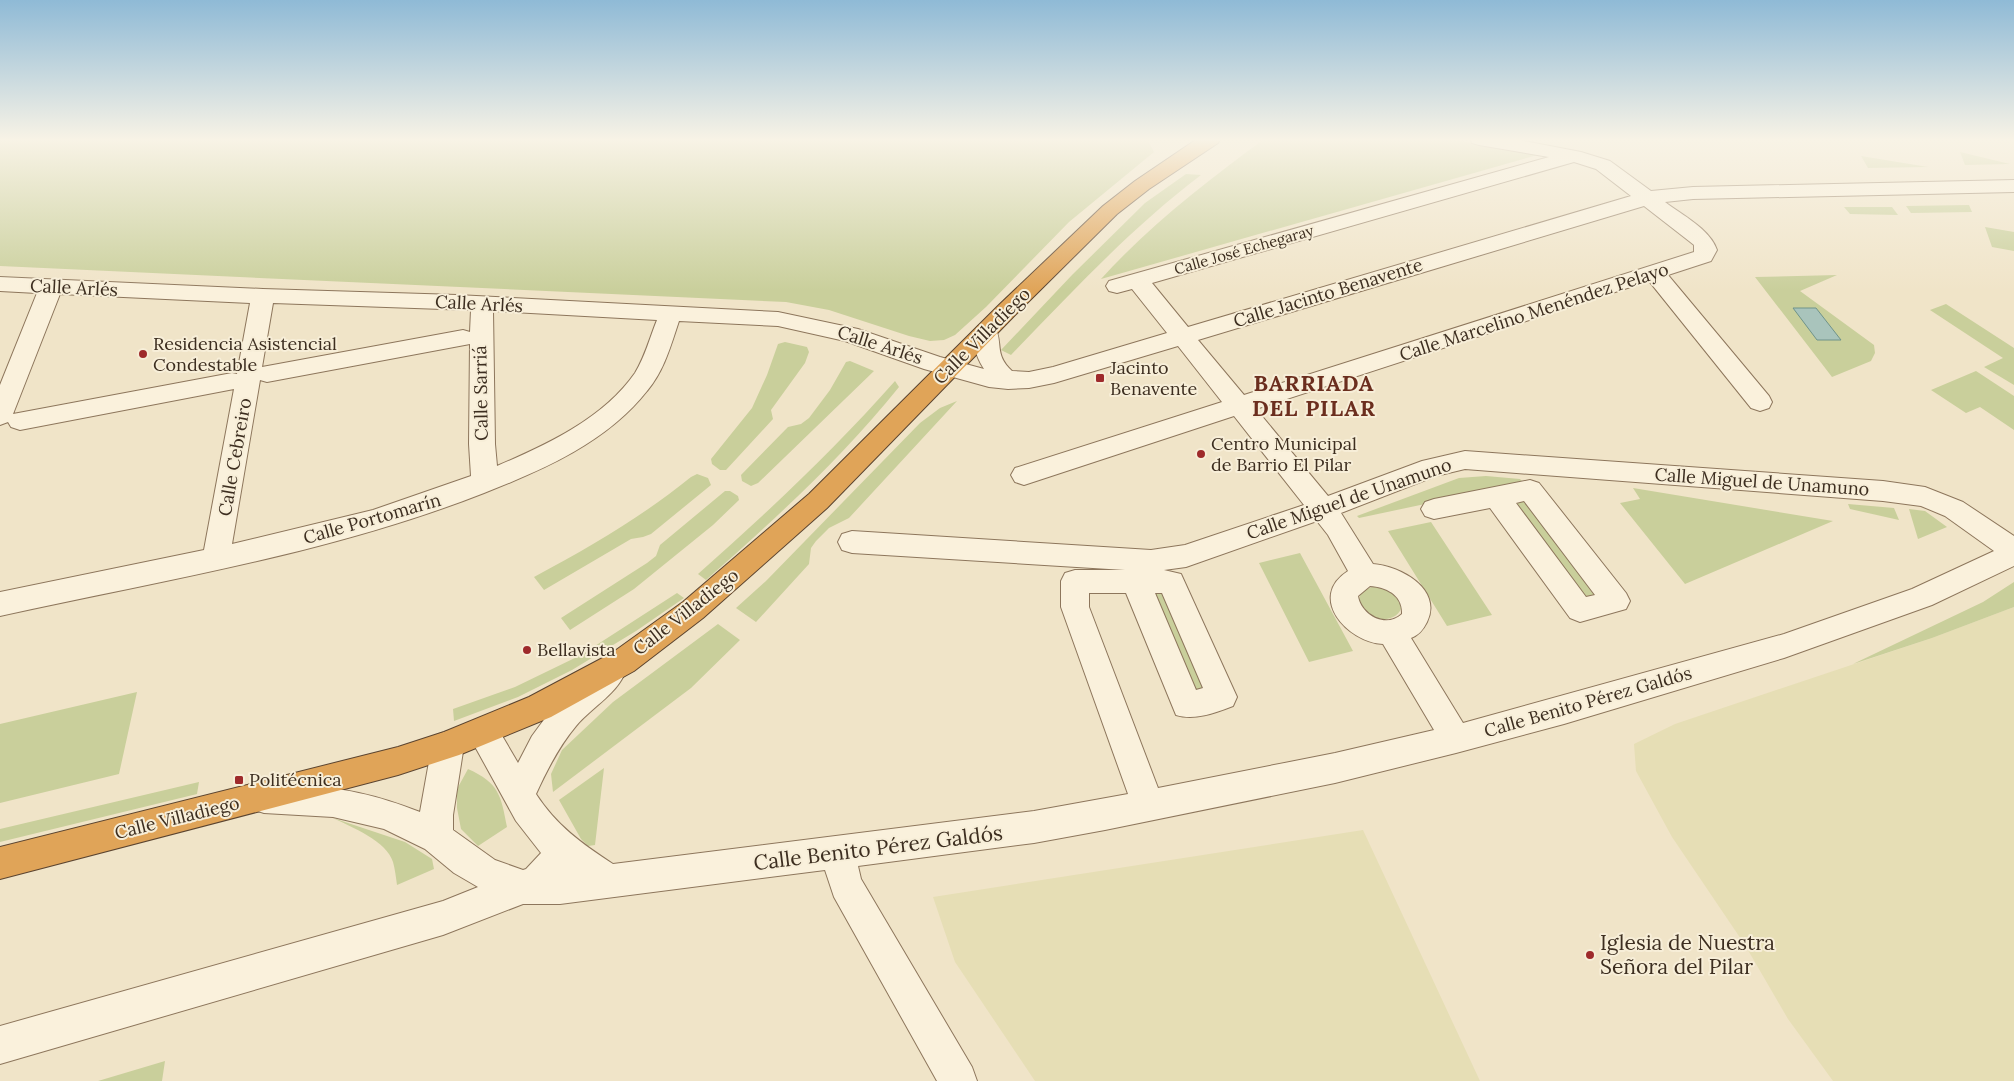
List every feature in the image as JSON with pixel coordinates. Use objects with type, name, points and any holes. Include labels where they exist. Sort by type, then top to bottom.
[{"type":"highway","name":"Calle Villadiego","points":[[0,863],[257,798],[448,745],[540,707],[623,662],[693,610],[796,520],[1110,210],[1136,189]]},
{"type":"street","name":"Calle José Echegaray","points":[[1182,336],[1127,283],[1454,189]]},
{"type":"street","points":[[1636,189],[1647,198]]},
{"type":"street","name":"Calle Jacinto Benavente","points":[[950,368],[989,379],[1008,381],[1029,380],[1054,375],[1647,198],[1693,193],[1856,189]]},
{"type":"street","name":"Calle Marcelino Menéndez Pelayo","points":[[1024,475],[1703,256],[1706,250],[1704,243],[1698,236],[1647,198]]},
{"type":"street","points":[[1655,273],[1760,402]]},
{"type":"street","name":"Calle Arlés","points":[[0,284],[778,318],[850,334],[950,368]]},
{"type":"street","points":[[51,287],[10,418],[232,381]]},
{"type":"street","name":"Calle Cebreiro","points":[[216,559],[263,296]]},
{"type":"street","name":"Calle Sarriá","points":[[482,304],[482,444],[485,482]]},
{"type":"street","name":"Calle Portomarín","points":[[0,604],[300,541],[388,516],[485,482],[572,442],[601,421],[638,385],[649,368],[671,313]]},
{"type":"street","points":[[986,331],[985,343],[990,363],[1008,381]]},
{"type":"street","points":[[1182,336],[1338,528],[1366,575]]},
{"type":"street","points":[[267,374],[463,338]]},
{"type":"street","name":"Calle Miguel de Unamuno","points":[[852,542],[1145,575],[1186,556],[1431,468],[1465,460],[1883,491],[1925,497],[1954,509],[2014,552]]},
{"type":"street","points":[[1434,509],[1530,490],[1616,601],[1580,610],[1497,497]]},
{"type":"street","name":"Calle Benito Pérez Galdós","points":[[257,798],[333,802],[386,814],[413,825],[437,838],[485,873],[526,888],[560,887],[837,854],[1034,827],[1106,815],[1148,804],[1335,768],[1456,739],[1784,646],[1922,597],[2014,552]]},
{"type":"street","points":[[1145,575],[1075,581],[1075,607],[1148,804]]},
{"type":"street","points":[[1366,575],[1386,576],[1397,581],[1413,596],[1416,614],[1413,622],[1406,628],[1392,633],[1374,631],[1362,626],[1347,610],[1344,601],[1348,585],[1355,579],[1366,575]]},
{"type":"street","points":[[1392,633],[1456,739]]},
{"type":"street","points":[[519,794],[543,746],[565,716],[623,662]]},
{"type":"street","points":[[483,732],[519,794],[546,834],[559,848],[608,881]]},
{"type":"street","points":[[437,838],[436,815],[448,745]]},
{"type":"street","points":[[0,1046],[443,918],[526,888],[538,881],[550,870],[556,861],[559,848]]},
{"type":"street","points":[[837,854],[846,885],[958,1081]]},
{"type":"shaded area","points":[[2014,607],[2014,1081],[1833,1081],[1788,1019],[1745,945],[1672,837],[1636,771],[1634,744],[1675,724],[1932,638]]},
{"type":"shaded area","points":[[1363,830],[1480,1081],[1035,1081],[955,962],[933,897]]},
{"type":"green space","points":[[0,189],[1109,189],[1069,222],[986,307],[955,335],[944,340],[930,341],[829,310],[786,302],[0,266]]},
{"type":"green space","points":[[1164,189],[1182,189],[1079,284],[1011,355],[1001,350],[1072,275],[1145,203]]},
{"type":"green space","points":[[1198,189],[1416,189],[1101,279],[1159,222]]},
{"type":"green space","points":[[1969,205],[1972,212],[1911,213],[1906,206]]},
{"type":"green space","points":[[1844,207],[1892,207],[1898,215],[1850,214]]},
{"type":"green space","points":[[1985,227],[2014,232],[2014,251],[1992,247]]},
{"type":"green space","points":[[1837,275],[1800,291],[1874,345],[1875,353],[1871,361],[1832,377],[1755,277]]},
{"type":"green space","points":[[1946,304],[2014,348],[2014,385],[1984,367],[2003,358],[1930,310]]},
{"type":"green space","points":[[785,342],[807,347],[809,352],[805,363],[771,410],[773,419],[726,470],[720,470],[712,464],[711,459],[752,408],[778,344]]},
{"type":"green space","points":[[850,361],[874,371],[758,483],[751,486],[742,481],[741,475],[788,427],[801,424],[809,418],[830,390],[846,362]]},
{"type":"green space","points":[[1976,371],[2014,396],[2014,430],[1980,407],[1966,413],[1931,390]]},
{"type":"green space","points":[[895,381],[899,387],[854,439],[807,488],[706,580],[698,574],[800,480]]},
{"type":"green space","points":[[957,401],[849,518],[829,528],[816,541],[811,548],[809,564],[756,622],[736,608],[766,581],[920,423],[940,408]]},
{"type":"green space","points":[[697,474],[708,478],[711,485],[651,534],[631,539],[544,590],[534,577],[615,531]]},
{"type":"green space","points":[[1486,476],[1520,479],[1524,483],[1359,518],[1357,516],[1459,478]]},
{"type":"green space","points":[[1633,488],[1833,521],[1685,584],[1620,503],[1640,499]]},
{"type":"green space","points":[[725,491],[730,491],[738,496],[739,500],[713,525],[634,589],[570,630],[561,618],[647,563],[656,556],[660,545]]},
{"type":"green space","points":[[1528,495],[1603,595],[1582,600],[1508,500]]},
{"type":"green space","points":[[1848,504],[1894,508],[1899,520],[1850,509]]},
{"type":"green space","points":[[1909,509],[1925,511],[1947,527],[1918,539]]},
{"type":"green space","points":[[1431,522],[1492,615],[1447,626],[1388,531]]},
{"type":"green space","points":[[1300,553],[1353,651],[1309,662],[1259,563]]},
{"type":"green space","points":[[2014,582],[2014,607],[1932,638],[1853,664],[1983,602]]},
{"type":"green space","points":[[1374,586],[1392,591],[1399,599],[1400,611],[1395,616],[1389,619],[1374,618],[1362,608],[1359,601],[1361,592]]},
{"type":"green space","points":[[1147,589],[1166,589],[1211,689],[1192,693]]},
{"type":"green space","points":[[677,593],[684,598],[636,631],[572,670],[518,697],[454,721],[453,709],[515,687],[581,655]]},
{"type":"green space","points":[[718,624],[740,640],[691,688],[553,792],[551,774],[562,750],[613,702]]},
{"type":"green space","points":[[137,692],[119,774],[0,803],[0,724]]},
{"type":"green space","points":[[604,768],[595,845],[588,846],[581,839],[559,800]]},
{"type":"green space","points":[[468,769],[486,779],[497,791],[503,806],[507,827],[478,846],[461,829],[457,808],[457,789]]},
{"type":"green space","points":[[199,782],[197,794],[0,842],[0,829]]},
{"type":"green space","points":[[333,818],[405,842],[432,859],[434,869],[397,885],[393,862],[384,848],[358,830]]},
{"type":"green space","points":[[165,1061],[162,1081],[98,1081]]},
{"type":"water","points":[[1793,308],[1816,308],[1841,340],[1817,340]]},
{"type":"place","name":"Residencia Asistencial Condestable","points":[[143,354]]},
{"type":"place","name":"Jacinto Benavente","points":[[1100,378]]},
{"type":"place","name":"Centro Municipal de Barrio El Pilar","points":[[1201,454]]},
{"type":"place","name":"Bellavista","points":[[527,650]]},
{"type":"place","name":"Politécnica","points":[[239,780]]},
{"type":"place","name":"Iglesia de Nuestra Señora del Pilar","points":[[1590,955]]},
{"type":"district","name":"BARRIADA DEL PILAR","points":[[1314,396]]}]
